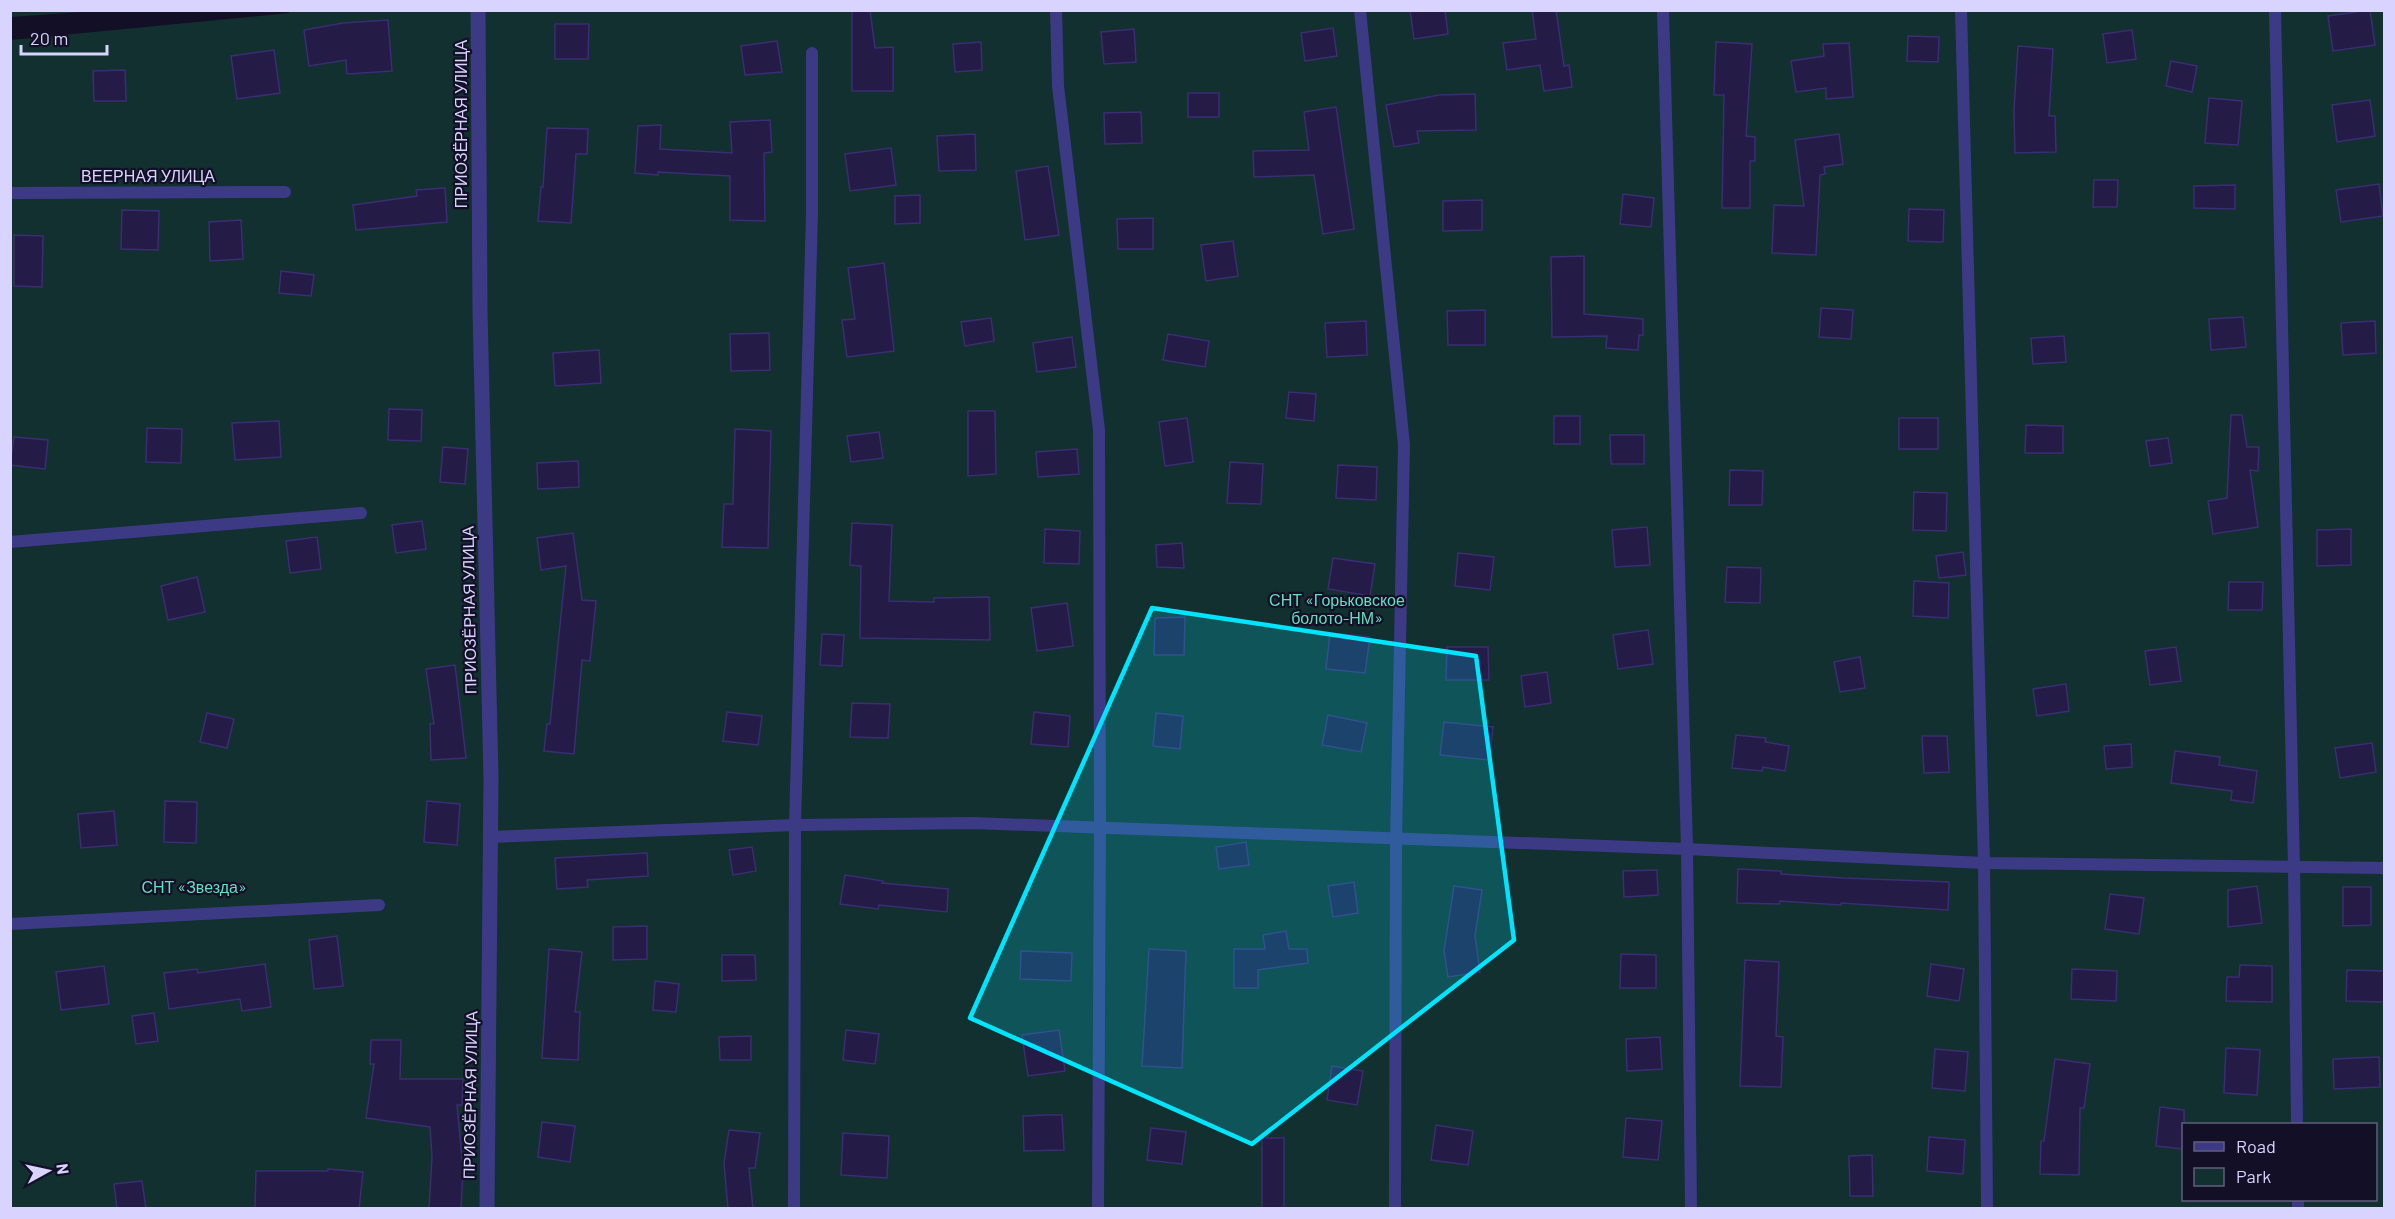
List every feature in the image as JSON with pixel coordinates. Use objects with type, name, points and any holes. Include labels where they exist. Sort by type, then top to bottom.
[{"type":"street","name":"ПРИОЗЁРНАЯ УЛИЦА","points":[[478,10],[480,311],[490,837],[487,1209]]},
{"type":"lane","points":[[1056,10],[1058,86],[1099,430],[1098,1209]]},
{"type":"lane","points":[[1360,10],[1404,446],[1396,840],[1395,1209]]},
{"type":"lane","points":[[1663,10],[1687,849],[1691,1209]]},
{"type":"lane","points":[[1961,10],[1984,863],[1987,1209]]},
{"type":"lane","points":[[2275,10],[2295,868],[2297,1123]]},
{"type":"lane","points":[[794,1209],[795,825],[812,213],[812,53]]},
{"type":"lane","name":"ВЕЕРНАЯ УЛИЦА","points":[[10,192],[285,192]]},
{"type":"lane","points":[[10,542],[361,513]]},
{"type":"lane","points":[[490,837],[795,825],[974,823],[1687,849],[1984,863],[2385,868]]},
{"type":"lane","points":[[10,924],[380,904]]},
{"type":"highlighted area","points":[[1152,608],[1476,656],[1514,940],[1252,1144],[970,1018]]},
{"type":"green space","points":[[11,10],[96,10],[96,11],[11,17]]},
{"type":"green space","name":"СНТ «Горьковское болото-НМ»","points":[[289,10],[2384,11],[2384,1208],[11,1208],[11,40],[289,13]]},
{"type":"building","points":[[852,10],[870,10],[875,48],[893,47],[893,91],[852,91]]},
{"type":"building","points":[[1410,10],[1445,10],[1448,34],[1414,39]]},
{"type":"building","points":[[1532,10],[1556,10],[1564,66],[1569,65],[1572,87],[1544,91],[1540,65],[1507,70],[1503,43],[1536,39]]},
{"type":"building","points":[[2370,10],[2375,45],[2333,51],[2328,16]]},
{"type":"building","points":[[388,20],[392,71],[347,74],[346,60],[309,66],[304,30],[343,23]]},
{"type":"building","points":[[555,24],[589,24],[588,59],[555,59]]},
{"type":"building","points":[[1333,28],[1337,56],[1305,61],[1301,33]]},
{"type":"building","points":[[1134,29],[1136,62],[1104,64],[1101,32]]},
{"type":"building","points":[[2132,30],[2136,59],[2107,63],[2103,34]]},
{"type":"building","points":[[1908,36],[1939,37],[1938,62],[1907,61]]},
{"type":"building","points":[[777,41],[782,72],[745,75],[741,46]]},
{"type":"building","points":[[981,42],[982,70],[955,72],[953,44]]},
{"type":"building","points":[[1716,42],[1752,44],[1746,136],[1755,137],[1755,161],[1750,161],[1750,208],[1722,208],[1724,95],[1714,95]]},
{"type":"building","points":[[1849,43],[1853,97],[1826,99],[1826,88],[1796,92],[1791,61],[1824,56],[1823,44]]},
{"type":"building","points":[[2018,46],[2053,49],[2049,116],[2055,116],[2056,152],[2015,153],[2014,110]]},
{"type":"building","points":[[274,50],[280,93],[237,99],[231,56]]},
{"type":"building","points":[[2171,61],[2197,66],[2192,92],[2166,86]]},
{"type":"building","points":[[125,70],[126,101],[94,101],[93,71]]},
{"type":"building","points":[[1188,93],[1219,93],[1219,117],[1188,117]]},
{"type":"building","points":[[1475,94],[1476,130],[1417,131],[1419,143],[1394,147],[1386,105],[1439,95]]},
{"type":"building","points":[[2209,98],[2242,101],[2238,145],[2205,143]]},
{"type":"building","points":[[2370,100],[2375,136],[2337,142],[2332,105]]},
{"type":"building","points":[[1336,107],[1354,229],[1323,234],[1314,175],[1254,177],[1253,151],[1309,150],[1304,112]]},
{"type":"building","points":[[1141,112],[1142,143],[1105,144],[1104,113]]},
{"type":"building","points":[[770,120],[772,152],[764,153],[765,221],[730,220],[730,176],[635,173],[638,126],[661,125],[660,149],[732,153],[730,122]]},
{"type":"building","points":[[547,128],[588,129],[587,154],[576,154],[571,223],[538,221]]},
{"type":"building","points":[[975,134],[976,170],[939,171],[937,136]]},
{"type":"building","points":[[1839,134],[1843,164],[1824,167],[1825,174],[1820,175],[1816,255],[1772,253],[1774,205],[1804,206],[1795,140]]},
{"type":"building","points":[[891,148],[896,185],[850,191],[845,154]]},
{"type":"building","points":[[1048,166],[1059,235],[1025,240],[1016,171]]},
{"type":"building","points":[[2094,180],[2118,180],[2117,207],[2093,207]]},
{"type":"building","points":[[2379,184],[2383,216],[2341,222],[2336,190]]},
{"type":"building","points":[[2235,185],[2235,209],[2194,208],[2194,186]]},
{"type":"building","points":[[445,188],[447,222],[356,230],[353,205],[417,196],[416,190]]},
{"type":"building","points":[[1623,194],[1654,198],[1651,227],[1620,224]]},
{"type":"building","points":[[920,195],[920,223],[895,224],[895,196]]},
{"type":"building","points":[[1482,200],[1482,230],[1443,231],[1443,201]]},
{"type":"building","points":[[1909,209],[1944,210],[1943,242],[1908,241]]},
{"type":"building","points":[[122,210],[159,211],[158,250],[121,249]]},
{"type":"building","points":[[1153,218],[1153,249],[1118,249],[1117,219]]},
{"type":"building","points":[[241,220],[243,259],[210,261],[209,222]]},
{"type":"building","points":[[14,235],[43,236],[42,287],[14,286]]},
{"type":"building","points":[[1233,241],[1238,276],[1206,281],[1201,245]]},
{"type":"building","points":[[1584,256],[1584,314],[1643,319],[1643,335],[1639,335],[1638,350],[1606,348],[1607,336],[1552,337],[1551,257]]},
{"type":"building","points":[[884,263],[894,351],[847,357],[842,320],[855,319],[848,268]]},
{"type":"building","points":[[281,271],[314,275],[311,296],[279,293]]},
{"type":"building","points":[[1821,308],[1853,310],[1851,339],[1819,337]]},
{"type":"building","points":[[1485,310],[1485,345],[1448,345],[1447,311]]},
{"type":"building","points":[[2243,317],[2246,347],[2211,350],[2209,319]]},
{"type":"building","points":[[991,318],[994,341],[965,346],[961,322]]},
{"type":"building","points":[[1366,321],[1367,355],[1327,357],[1325,323]]},
{"type":"building","points":[[2375,321],[2376,353],[2343,355],[2341,323]]},
{"type":"building","points":[[769,333],[770,370],[731,371],[730,334]]},
{"type":"building","points":[[1168,334],[1209,341],[1205,367],[1163,360]]},
{"type":"building","points":[[2064,336],[2066,362],[2033,364],[2031,338]]},
{"type":"building","points":[[1072,337],[1076,367],[1037,372],[1033,343]]},
{"type":"building","points":[[599,350],[601,383],[555,386],[553,353]]},
{"type":"building","points":[[1289,392],[1316,394],[1314,421],[1286,418]]},
{"type":"building","points":[[389,409],[422,410],[421,441],[388,440]]},
{"type":"building","points":[[968,411],[995,411],[996,474],[968,476]]},
{"type":"building","points":[[2231,415],[2242,415],[2247,447],[2259,447],[2258,471],[2250,470],[2258,527],[2213,534],[2208,501],[2227,498]]},
{"type":"building","points":[[1554,416],[1580,416],[1580,444],[1554,444]]},
{"type":"building","points":[[1187,418],[1193,462],[1165,466],[1159,422]]},
{"type":"building","points":[[1899,418],[1938,418],[1938,449],[1899,449]]},
{"type":"building","points":[[279,421],[281,457],[235,460],[232,423]]},
{"type":"building","points":[[2026,425],[2063,426],[2063,453],[2025,453]]},
{"type":"building","points":[[147,428],[182,429],[181,463],[146,462]]},
{"type":"building","points":[[735,429],[771,431],[768,548],[722,547],[724,504],[733,504]]},
{"type":"building","points":[[879,432],[883,458],[851,462],[847,436]]},
{"type":"building","points":[[1610,435],[1644,435],[1644,464],[1611,464]]},
{"type":"building","points":[[14,437],[48,440],[45,469],[10,465]]},
{"type":"building","points":[[2168,438],[2172,463],[2150,466],[2146,441]]},
{"type":"building","points":[[443,447],[468,449],[465,484],[440,482]]},
{"type":"building","points":[[1077,449],[1079,474],[1038,477],[1036,452]]},
{"type":"building","points":[[578,461],[579,487],[538,489],[537,463]]},
{"type":"building","points":[[1230,462],[1263,464],[1261,504],[1227,503]]},
{"type":"building","points":[[1338,465],[1377,467],[1376,500],[1336,498]]},
{"type":"building","points":[[1730,470],[1763,471],[1762,505],[1729,505]]},
{"type":"building","points":[[1914,492],[1947,493],[1946,531],[1913,530]]},
{"type":"building","points":[[422,521],[426,549],[396,553],[392,525]]},
{"type":"building","points":[[852,523],[892,525],[889,601],[934,602],[934,598],[989,597],[990,640],[860,638],[861,566],[850,565]]},
{"type":"building","points":[[1647,527],[1650,565],[1615,567],[1612,530]]},
{"type":"building","points":[[1045,529],[1080,531],[1079,564],[1044,563]]},
{"type":"building","points":[[2351,529],[2351,565],[2317,566],[2317,530]]},
{"type":"building","points":[[573,533],[582,600],[596,601],[590,661],[582,660],[574,754],[544,751],[547,724],[550,724],[566,566],[541,570],[537,538]]},
{"type":"building","points":[[317,537],[321,569],[290,573],[286,541]]},
{"type":"building","points":[[1182,543],[1184,568],[1157,567],[1156,545]]},
{"type":"building","points":[[1963,552],[1966,575],[1939,578],[1936,556]]},
{"type":"building","points":[[1458,553],[1494,557],[1490,590],[1455,586]]},
{"type":"building","points":[[1333,558],[1375,564],[1370,596],[1328,589]]},
{"type":"building","points":[[1727,567],[1761,568],[1760,603],[1725,602]]},
{"type":"building","points":[[197,577],[205,612],[168,620],[161,586]]},
{"type":"building","points":[[1914,581],[1949,583],[1948,618],[1913,616]]},
{"type":"building","points":[[2229,582],[2263,582],[2262,610],[2228,610]]},
{"type":"building","points":[[1067,603],[1073,646],[1037,651],[1031,608]]},
{"type":"building","points":[[1185,617],[1184,655],[1154,655],[1155,618]]},
{"type":"building","points":[[1648,630],[1653,664],[1618,669],[1613,635]]},
{"type":"building","points":[[1330,633],[1370,637],[1365,673],[1326,669]]},
{"type":"building","points":[[822,634],[844,635],[842,666],[820,665]]},
{"type":"building","points":[[1447,647],[1488,647],[1489,680],[1446,680]]},
{"type":"building","points":[[2176,647],[2181,681],[2150,685],[2145,651]]},
{"type":"building","points":[[1860,657],[1865,688],[1840,692],[1834,662]]},
{"type":"building","points":[[455,665],[466,758],[431,760],[430,724],[434,724],[426,669]]},
{"type":"building","points":[[1547,672],[1551,703],[1525,707],[1521,676]]},
{"type":"building","points":[[2066,684],[2069,711],[2037,716],[2033,689]]},
{"type":"building","points":[[852,703],[890,704],[888,738],[850,737]]},
{"type":"building","points":[[727,712],[762,716],[758,745],[723,741]]},
{"type":"building","points":[[1034,712],[1070,716],[1068,747],[1031,744]]},
{"type":"building","points":[[207,713],[234,719],[227,748],[200,742]]},
{"type":"building","points":[[1156,713],[1183,716],[1180,749],[1153,746]]},
{"type":"building","points":[[1328,715],[1367,723],[1361,752],[1322,745]]},
{"type":"building","points":[[1444,722],[1493,727],[1489,760],[1440,755]]},
{"type":"building","points":[[1736,735],[1766,738],[1765,742],[1789,746],[1785,771],[1763,767],[1762,771],[1732,768]]},
{"type":"building","points":[[1922,736],[1947,736],[1949,772],[1924,773]]},
{"type":"building","points":[[2372,743],[2376,772],[2340,778],[2335,748]]},
{"type":"building","points":[[2131,744],[2132,767],[2106,769],[2104,746]]},
{"type":"building","points":[[2175,751],[2220,757],[2219,765],[2257,771],[2253,803],[2231,800],[2232,791],[2171,783]]},
{"type":"building","points":[[165,801],[197,802],[196,843],[164,842]]},
{"type":"building","points":[[427,801],[460,804],[457,845],[424,842]]},
{"type":"building","points":[[114,811],[117,845],[81,848],[78,814]]},
{"type":"building","points":[[1246,842],[1249,865],[1219,869],[1216,847]]},
{"type":"building","points":[[752,847],[756,871],[733,875],[729,850]]},
{"type":"building","points":[[647,853],[648,876],[587,880],[588,887],[557,889],[555,858]]},
{"type":"building","points":[[1738,869],[1843,878],[1949,882],[1948,910],[1841,903],[1841,905],[1780,901],[1779,904],[1737,903]]},
{"type":"building","points":[[1657,870],[1658,895],[1624,897],[1623,871]]},
{"type":"building","points":[[845,875],[883,881],[882,883],[948,889],[947,912],[879,905],[878,909],[840,904]]},
{"type":"building","points":[[1354,882],[1358,913],[1333,917],[1328,886]]},
{"type":"building","points":[[1454,886],[1482,890],[1475,936],[1480,972],[1448,977],[1444,951]]},
{"type":"building","points":[[2257,886],[2262,923],[2228,927],[2228,890]]},
{"type":"building","points":[[2343,887],[2371,887],[2371,925],[2343,926]]},
{"type":"building","points":[[2110,894],[2144,898],[2139,934],[2105,929]]},
{"type":"building","points":[[647,926],[647,959],[613,960],[613,927]]},
{"type":"building","points":[[1286,931],[1289,949],[1307,949],[1308,963],[1258,970],[1258,988],[1234,988],[1234,949],[1265,949],[1263,935]]},
{"type":"building","points":[[337,936],[343,986],[314,989],[309,940]]},
{"type":"building","points":[[549,949],[582,952],[575,1012],[580,1012],[578,1060],[542,1058]]},
{"type":"building","points":[[1149,949],[1186,951],[1182,1068],[1142,1066]]},
{"type":"building","points":[[1021,951],[1072,953],[1071,981],[1020,979]]},
{"type":"building","points":[[1621,954],[1656,955],[1656,988],[1620,988]]},
{"type":"building","points":[[722,955],[755,955],[756,980],[722,981]]},
{"type":"building","points":[[1745,960],[1779,962],[1776,1036],[1783,1037],[1781,1087],[1740,1086]]},
{"type":"building","points":[[265,964],[271,1007],[242,1011],[240,999],[169,1009],[164,973],[197,969],[198,973]]},
{"type":"building","points":[[1931,964],[1964,969],[1959,1001],[1927,996]]},
{"type":"building","points":[[2240,965],[2272,966],[2272,1002],[2226,1001],[2227,977],[2239,977]]},
{"type":"building","points":[[104,966],[109,1004],[61,1010],[56,972]]},
{"type":"building","points":[[2072,969],[2117,971],[2116,1001],[2071,999]]},
{"type":"building","points":[[2347,970],[2385,971],[2384,1002],[2346,1001]]},
{"type":"building","points":[[655,981],[679,984],[676,1012],[653,1010]]},
{"type":"building","points":[[154,1013],[158,1041],[136,1044],[132,1016]]},
{"type":"building","points":[[846,1030],[879,1034],[875,1064],[843,1060]]},
{"type":"building","points":[[1059,1030],[1065,1071],[1028,1076],[1022,1035]]},
{"type":"building","points":[[751,1036],[751,1060],[720,1060],[719,1037]]},
{"type":"building","points":[[1660,1037],[1662,1069],[1627,1071],[1626,1039]]},
{"type":"building","points":[[371,1040],[401,1040],[400,1079],[463,1079],[462,1105],[457,1105],[463,1169],[461,1209],[429,1209],[432,1157],[430,1127],[366,1118],[374,1064],[370,1064]]},
{"type":"building","points":[[2226,1048],[2260,1050],[2257,1095],[2224,1093]]},
{"type":"building","points":[[1935,1049],[1968,1052],[1965,1091],[1932,1088]]},
{"type":"building","points":[[2379,1057],[2380,1087],[2334,1089],[2333,1059]]},
{"type":"building","points":[[2055,1059],[2090,1064],[2084,1108],[2080,1108],[2079,1175],[2040,1174],[2041,1141],[2044,1141]]},
{"type":"building","points":[[1332,1066],[1363,1071],[1357,1105],[1327,1100]]},
{"type":"building","points":[[2160,1107],[2184,1110],[2182,1149],[2156,1146]]},
{"type":"building","points":[[1062,1115],[1064,1150],[1024,1151],[1023,1116]]},
{"type":"building","points":[[1626,1118],[1662,1121],[1658,1160],[1623,1157]]},
{"type":"building","points":[[542,1122],[575,1126],[570,1162],[538,1157]]},
{"type":"building","points":[[1436,1125],[1473,1131],[1468,1165],[1431,1160]]},
{"type":"building","points":[[1151,1128],[1186,1132],[1182,1164],[1147,1160]]},
{"type":"building","points":[[729,1130],[760,1133],[755,1168],[749,1168],[753,1209],[728,1209],[724,1163]]},
{"type":"building","points":[[843,1133],[889,1136],[887,1178],[841,1175]]},
{"type":"building","points":[[1929,1137],[1965,1140],[1963,1174],[1927,1171]]},
{"type":"building","points":[[1262,1138],[1284,1138],[1284,1209],[1262,1209]]},
{"type":"building","points":[[1872,1155],[1873,1196],[1850,1196],[1849,1156]]},
{"type":"building","points":[[328,1169],[363,1172],[359,1209],[255,1209],[256,1171],[328,1171]]},
{"type":"building","points":[[142,1181],[146,1209],[117,1209],[114,1184]]},
{"type":"park label","name":"СНТ «Звезда»","points":[[194,887]]}]
